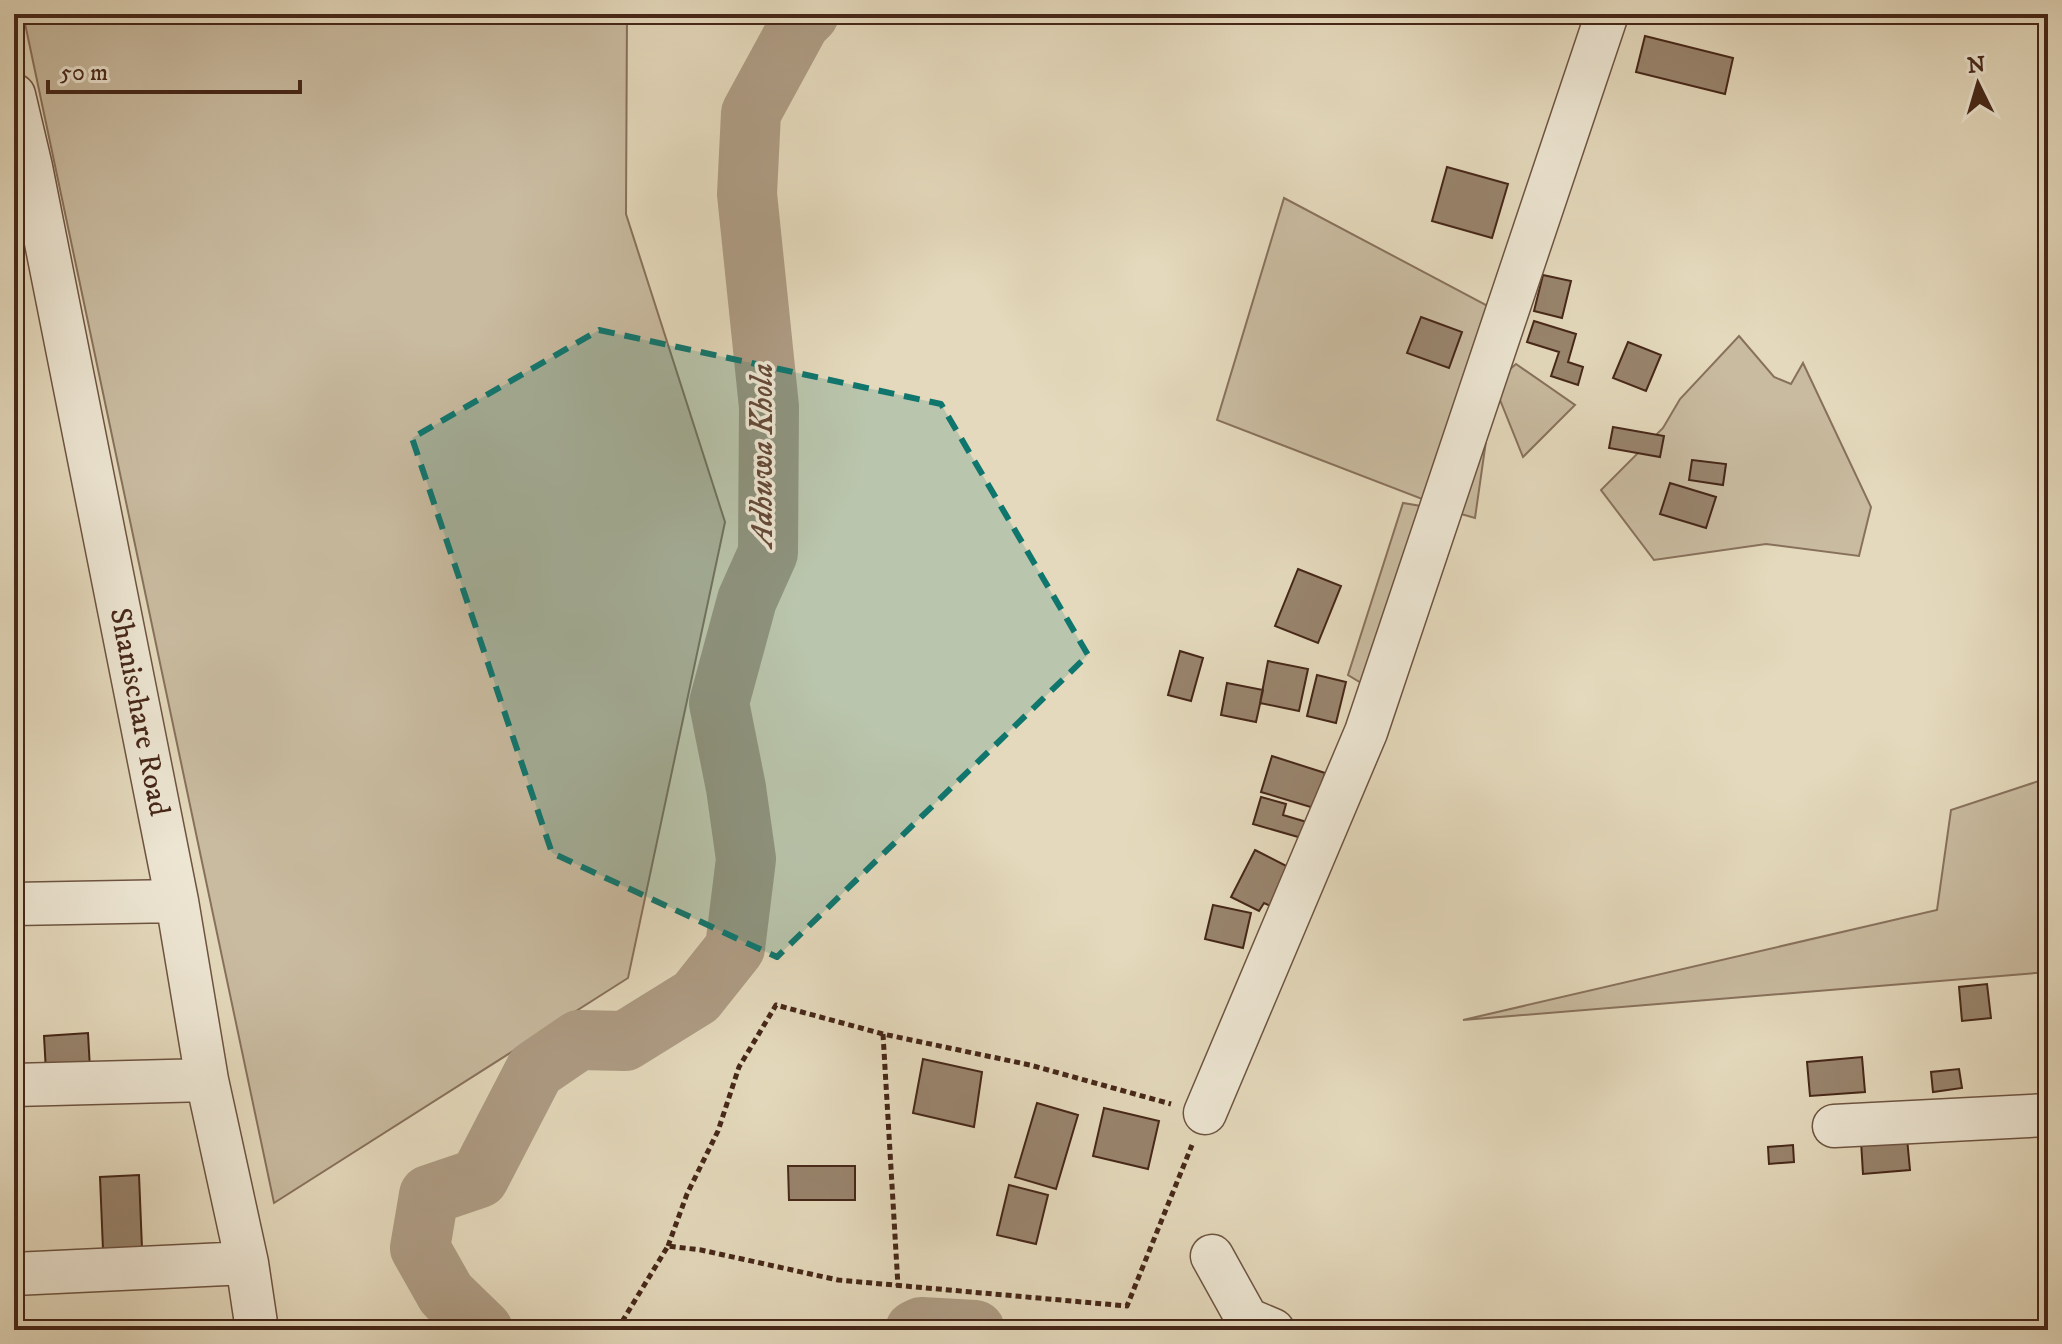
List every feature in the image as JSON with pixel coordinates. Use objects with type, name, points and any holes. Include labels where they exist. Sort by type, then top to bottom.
[{"type":"street","points":[[1205,1113],[1366,732],[1607,14]]},
{"type":"street","name":"Shanischare Road","points":[[14,95],[177,901],[207,1080],[247,1263],[257,1330]]},
{"type":"street","points":[[14,904],[177,901]]},
{"type":"street","points":[[14,1085],[207,1080]]},
{"type":"street","points":[[1834,1126],[2048,1115]]},
{"type":"street","points":[[1212,1256],[1247,1319],[1273,1330]]},
{"type":"street","points":[[14,1274],[247,1263]]},
{"type":"path","points":[[617,1330],[668,1246],[687,1194],[718,1131],[739,1067],[776,1005],[883,1034],[1030,1065],[1205,1113],[1127,1306],[838,1280],[701,1250],[668,1246]]},
{"type":"path","points":[[883,1034],[898,1286]]},
{"type":"highlighted area","points":[[599,330],[941,404],[1088,655],[777,957],[552,853],[412,438]]},
{"type":"shaded area","points":[[23,14],[627,14],[626,214],[725,522],[628,978],[274,1203]]},
{"type":"shaded area","points":[[1284,198],[1503,314],[1495,382],[1516,364],[1575,405],[1523,457],[1494,385],[1475,518],[1461,514],[1388,699],[1348,675],[1403,503],[1456,512],[1217,420]]},
{"type":"shaded area","points":[[1739,336],[1774,377],[1791,384],[1803,363],[1871,507],[1859,556],[1766,544],[1654,560],[1601,490],[1663,428],[1680,399]]},
{"type":"shaded area","points":[[2048,778],[2048,972],[1463,1020],[1937,910],[1951,810]]},
{"type":"building","points":[[1645,36],[1733,58],[1725,94],[1636,72]]},
{"type":"building","points":[[1447,167],[1508,184],[1492,238],[1432,221]]},
{"type":"building","points":[[1543,275],[1571,281],[1562,318],[1534,311]]},
{"type":"building","points":[[1421,317],[1462,332],[1449,368],[1407,353]]},
{"type":"building","points":[[1534,321],[1576,334],[1568,362],[1583,367],[1578,385],[1551,376],[1559,352],[1527,342]]},
{"type":"building","points":[[1628,342],[1661,355],[1646,391],[1613,378]]},
{"type":"building","points":[[1613,427],[1664,436],[1660,457],[1609,448]]},
{"type":"building","points":[[1692,460],[1726,464],[1723,485],[1689,480]]},
{"type":"building","points":[[1670,483],[1716,497],[1706,528],[1660,514]]},
{"type":"building","points":[[1298,569],[1341,586],[1318,643],[1275,626]]},
{"type":"building","points":[[1180,651],[1203,658],[1191,701],[1168,695]]},
{"type":"building","points":[[1268,661],[1308,669],[1299,711],[1260,703]]},
{"type":"building","points":[[1317,675],[1346,682],[1336,723],[1307,716]]},
{"type":"building","points":[[1227,683],[1263,690],[1256,722],[1221,715]]},
{"type":"building","points":[[1272,756],[1325,773],[1314,808],[1261,792]]},
{"type":"building","points":[[1261,797],[1286,804],[1283,815],[1310,823],[1305,839],[1253,824]]},
{"type":"building","points":[[1255,850],[1298,872],[1275,908],[1264,903],[1259,911],[1231,897]]},
{"type":"building","points":[[1213,905],[1251,913],[1243,948],[1205,939]]},
{"type":"building","points":[[1987,984],[1991,1018],[1962,1021],[1959,987]]},
{"type":"building","points":[[88,1033],[90,1069],[46,1072],[44,1036]]},
{"type":"building","points":[[1862,1057],[1865,1092],[1810,1096],[1807,1062]]},
{"type":"building","points":[[923,1059],[982,1072],[974,1127],[913,1113]]},
{"type":"building","points":[[1959,1069],[1962,1088],[1933,1092],[1931,1072]]},
{"type":"building","points":[[1037,1103],[1078,1115],[1056,1189],[1015,1177]]},
{"type":"building","points":[[1104,1108],[1159,1121],[1148,1169],[1093,1156]]},
{"type":"building","points":[[1907,1138],[1910,1170],[1863,1174],[1861,1141]]},
{"type":"building","points":[[1793,1145],[1794,1162],[1769,1164],[1768,1147]]},
{"type":"building","points":[[788,1166],[855,1166],[855,1200],[789,1200]]},
{"type":"building","points":[[139,1175],[142,1248],[103,1250],[100,1177]]},
{"type":"building","points":[[1009,1185],[1048,1195],[1036,1244],[997,1235]]},
{"type":"building","points":[[1667,1321],[1719,1322],[1718,1330],[1667,1330]]},
{"type":"waterway","name":"Adhuwa Khola","points":[[483,1330],[446,1294],[420,1248],[429,1195],[479,1178],[535,1070],[579,1040],[625,1041],[696,997],[735,948],[746,859],[719,703],[747,600],[768,553],[769,407],[747,194],[751,113],[800,23],[809,14]]},
{"type":"waterway","name":"Adhuwa Khola","points":[[915,1330],[921,1327],[975,1330]]}]
